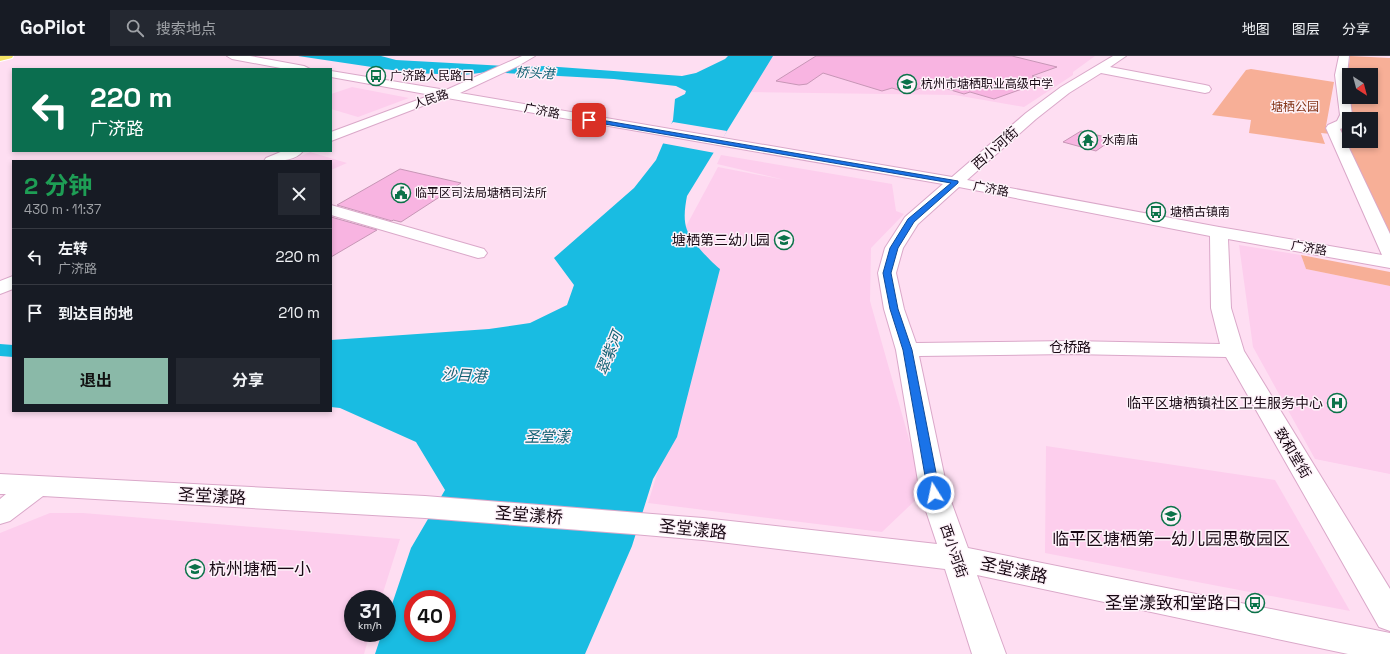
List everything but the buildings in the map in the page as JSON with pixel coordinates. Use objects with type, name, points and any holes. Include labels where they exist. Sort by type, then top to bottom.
[{"type":"main road","points":[[0,58],[8,56]]},
{"type":"street","points":[[232,56],[298,68]]},
{"type":"street","name":"人民路","points":[[332,137],[421,102],[450,93],[492,75],[530,56]]},
{"type":"street","name":"西小河街","points":[[989,654],[934,493],[907,350],[894,309],[887,273],[894,248],[911,221],[1065,90],[1121,56]]},
{"type":"street","points":[[1344,56],[1341,75],[1346,115],[1343,123],[1333,128],[1390,253]]},
{"type":"street","points":[[1100,69],[1205,89]]},
{"type":"street","name":"广济路","points":[[332,74],[450,93],[660,132],[956,182],[1219,232],[1390,262]]},
{"type":"street","points":[[273,160],[293,152]]},
{"type":"street","points":[[332,210],[478,253]]},
{"type":"street","name":"致和堂街","points":[[1219,232],[1221,308],[1233,351],[1390,617]]},
{"type":"street","points":[[0,288],[12,282]]},
{"type":"street","name":"仓桥路","points":[[907,350],[1007,347],[1134,347],[1233,351]]},
{"type":"street","name":"圣堂漾路","points":[[0,484],[425,507]]},
{"type":"street","points":[[0,513],[38,486]]},
{"type":"street","name":"圣堂漾桥","points":[[425,507],[633,523]]},
{"type":"street","name":"圣堂漾路","points":[[633,523],[956,558],[1390,648]]},
{"type":"shaded area","name":"杭州市塘栖职业高级中学","points":[[772,56],[1095,56],[1073,72],[1073,75],[1024,107],[955,95],[750,92]]},
{"type":"shaded area","points":[[352,87],[409,98],[358,117],[332,109],[332,94]]},
{"type":"shaded area","points":[[310,152],[347,163],[332,170],[332,160],[292,160]]},
{"type":"shaded area","points":[[721,155],[892,184],[896,211],[904,214],[871,248],[870,301],[924,492],[882,532],[648,503],[719,274],[711,267],[683,232],[718,167],[785,180],[717,164]]},
{"type":"shaded area","name":"临平区塘栖镇社区卫生服务中心","points":[[1239,245],[1301,255],[1306,269],[1390,286],[1390,474],[1315,459],[1253,347]]},
{"type":"shaded area","name":"临平区塘栖第一幼儿园思敬园区","points":[[1046,446],[1275,480],[1350,611],[1045,553]]},
{"type":"shaded area","name":"杭州塘栖一小","points":[[50,513],[83,513],[400,539],[384,590],[344,590],[344,642],[367,642],[364,654],[0,654],[0,533]]},
{"type":"green space","points":[[1350,56],[1390,58],[1390,253],[1348,148],[1378,148],[1378,112],[1343,112],[1344,104],[1378,104],[1378,68],[1349,68]]},
{"type":"green space","name":"塘栖公园","points":[[1251,69],[1334,82],[1326,126],[1331,134],[1321,133],[1325,144],[1249,133],[1251,120],[1212,115],[1246,70]]},
{"type":"green space","points":[[1301,255],[1390,272],[1390,286],[1306,269]]},
{"type":"water","name":"圣堂漾","points":[[298,56],[381,56],[396,60],[526,67],[545,66],[682,76],[696,73],[725,59],[728,56],[773,56],[687,196],[685,217],[689,235],[720,269],[677,437],[653,479],[632,546],[585,654],[375,654],[379,642],[396,642],[396,592],[411,548],[445,490],[416,442],[340,408],[332,407],[332,340],[489,329],[530,323],[567,305],[574,285],[554,258],[634,188],[656,160],[673,120],[675,99],[685,94],[686,91],[676,86],[614,79],[487,72],[464,75],[412,73]]},
{"type":"pier","points":[[673,122],[727,131],[715,153],[661,143],[668,127]]},
{"type":"waterway","name":"沙目港","points":[[0,350],[12,351]]},
{"type":"place","name":"广济路人民路口","points":[[376,76]]},
{"type":"place","name":"杭州市塘栖职业高级中学","points":[[907,84]]},
{"type":"place","name":"水南庙","points":[[1088,140]]},
{"type":"place","name":"临平区司法局塘栖司法所","points":[[401,193]]},
{"type":"place","name":"塘栖古镇南","points":[[1156,212]]},
{"type":"place","name":"塘栖第三幼儿园","points":[[784,240]]},
{"type":"place","name":"临平区塘栖镇社区卫生服务中心","points":[[1337,403]]},
{"type":"place","name":"临平区塘栖第一幼儿园思敬园区","points":[[1171,516]]},
{"type":"place","name":"杭州塘栖一小","points":[[195,569]]},
{"type":"place","name":"圣堂漾致和堂路口","points":[[1255,603]]},
{"type":"route","points":[[589,120],[956,182],[911,221],[894,248],[887,273],[894,309],[907,350],[934,493]]},
{"type":"water label","name":"桥头港","points":[[535,73]]},
{"type":"water label","name":"翠紫河","points":[[609,353]]}]
